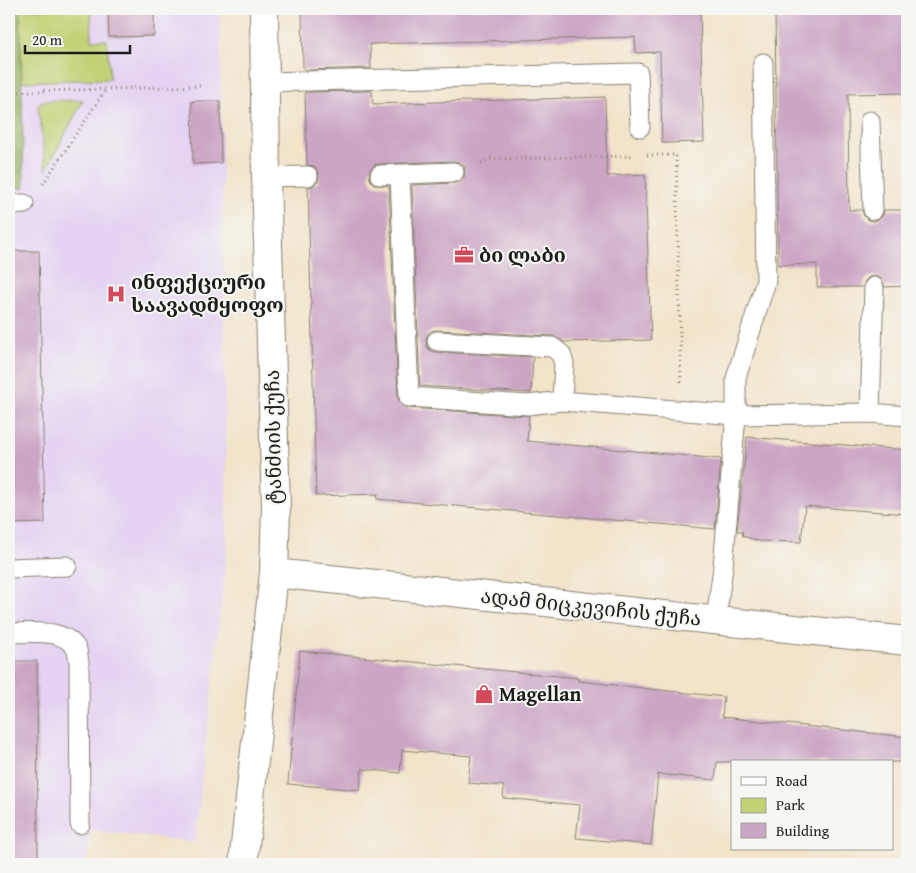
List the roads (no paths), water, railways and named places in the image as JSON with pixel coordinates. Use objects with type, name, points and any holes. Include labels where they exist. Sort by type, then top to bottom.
[{"type":"main road","name":"ტანძიის ქუჩა","points":[[243,864],[274,573],[276,507],[266,177],[264,9]]},
{"type":"main road","name":"ადამ მიცკევიჩის ქუჩა","points":[[274,573],[907,641]]},
{"type":"lane","points":[[716,620],[723,567],[736,415],[736,378],[766,281],[763,63]]},
{"type":"lane","points":[[265,82],[638,73],[640,127]]},
{"type":"lane","points":[[870,121],[873,210]]},
{"type":"lane","points":[[380,175],[454,172]]},
{"type":"lane","points":[[400,174],[409,396],[528,405],[562,401],[736,415],[870,413],[907,416]]},
{"type":"lane","points":[[266,177],[308,176]]},
{"type":"lane","points":[[870,413],[874,287]]},
{"type":"lane","points":[[437,341],[552,348],[561,354],[564,364],[562,401]]},
{"type":"lane","points":[[9,568],[68,566]]},
{"type":"lane","points":[[9,633],[48,633],[67,639],[77,650],[79,662],[80,824]]},
{"type":"place","name":"ბი ლაბი","points":[[464,255]]},
{"type":"place","name":"ინფექციური საავადმყოფო","points":[[116,294]]},
{"type":"place","name":"Magellan","points":[[484,694]]}]
